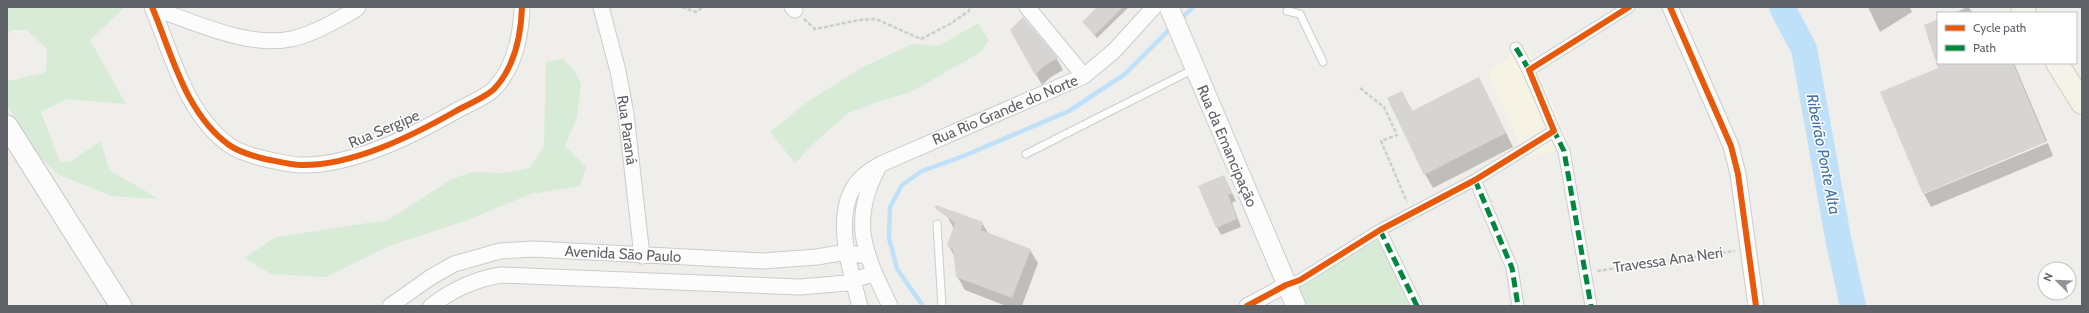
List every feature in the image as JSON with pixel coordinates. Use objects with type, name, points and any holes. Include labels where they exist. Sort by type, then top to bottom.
[{"type":"main road","points":[[2058,64],[2082,103]]},
{"type":"main road","points":[[7,126],[121,306]]},
{"type":"street","points":[[153,8],[238,37],[268,41],[292,39],[326,26],[358,7]]},
{"type":"street","name":"Rua Sergipe","points":[[153,8],[171,57],[192,102],[208,126],[230,146],[253,156],[301,165],[347,159],[382,147],[444,117],[494,89],[510,68],[517,46],[522,7]]},
{"type":"street","name":"Rua Paraná","points":[[601,7],[618,71],[626,114],[642,256]]},
{"type":"street","points":[[1027,7],[1084,76]]},
{"type":"street","name":"Rua Rio Grande do Norte","points":[[860,306],[846,252],[845,224],[848,201],[860,179],[881,164],[1084,76],[1114,51],[1154,7]]},
{"type":"street","name":"Rua da Emancipação","points":[[1169,7],[1194,69],[1296,306]]},
{"type":"street","points":[[1529,70],[1629,7]]},
{"type":"street","points":[[1670,7],[1731,146],[1738,174],[1756,306]]},
{"type":"street","points":[[1516,48],[1529,70],[1554,131],[1564,151],[1587,272],[1591,306]]},
{"type":"street","points":[[1247,306],[1286,285],[1300,280],[1380,230],[1475,180],[1554,131]]},
{"type":"street","points":[[881,164],[868,188],[862,215],[861,228],[874,273],[890,306]]},
{"type":"street","points":[[1475,180],[1512,268],[1518,306]]},
{"type":"street","points":[[1380,230],[1418,306]]},
{"type":"street","name":"Avenida São Paulo","points":[[390,306],[431,277],[454,264],[500,251],[533,249],[642,256],[762,261],[817,257],[846,252],[869,257]]},
{"type":"street","name":"Avenida São Paulo","points":[[431,306],[464,286],[482,278],[501,275],[800,287],[828,286],[853,281],[874,273]]},
{"type":"lane","points":[[1287,11],[1300,14],[1323,62]]},
{"type":"lane","points":[[1026,154],[1194,69]]},
{"type":"lane","points":[[937,224],[942,306]]},
{"type":"path","points":[[682,7],[696,12],[703,7]]},
{"type":"path","points":[[794,9],[815,29],[859,20],[876,19],[921,39],[950,24],[969,11],[970,7]]},
{"type":"path","points":[[1360,88],[1384,107],[1397,135],[1381,141],[1412,214]]},
{"type":"shaded area","points":[[1527,47],[1571,147],[1526,158],[1488,73],[1514,53]]},
{"type":"green space","points":[[7,7],[125,7],[90,40],[126,104],[67,99],[41,112],[60,162],[71,161],[101,141],[109,170],[159,199],[111,196],[59,175],[36,154],[7,105],[7,80],[13,80],[46,72],[47,49],[27,30],[12,30],[7,35]]},
{"type":"green space","points":[[978,23],[989,40],[981,52],[911,92],[848,113],[816,141],[795,163],[770,132],[806,103],[861,68],[912,44],[939,46]]},
{"type":"green space","points":[[563,59],[574,70],[581,84],[577,117],[565,146],[586,167],[580,186],[531,194],[462,222],[389,246],[326,277],[271,274],[244,258],[276,237],[388,220],[452,179],[472,172],[502,173],[530,168],[544,146],[546,62]]},
{"type":"green space","points":[[1380,238],[1411,306],[1301,306],[1293,289],[1335,261]]},
{"type":"building","points":[[1097,7],[1123,7],[1095,35],[1082,22]]},
{"type":"building","points":[[1023,17],[1058,58],[1044,66],[1035,75],[1010,30]]},
{"type":"building","points":[[1937,19],[1937,59],[1935,60],[1924,25]]},
{"type":"building","points":[[1936,63],[2013,64],[2046,142],[1923,194],[1880,92],[1938,68]]},
{"type":"building","points":[[1479,77],[1506,133],[1424,175],[1387,98],[1402,91],[1412,111]]},
{"type":"building","points":[[1224,175],[1232,193],[1228,195],[1237,219],[1216,228],[1198,186]]},
{"type":"building","points":[[936,205],[983,222],[981,230],[1031,249],[1012,298],[956,277],[953,250],[947,245],[955,223],[935,208]]},
{"type":"waterway","points":[[1179,21],[1193,7]]},
{"type":"waterway","name":"Ribeirão Ponte Alta","points":[[1782,7],[1804,49],[1839,243],[1853,306]]},
{"type":"waterway","points":[[923,306],[897,269],[889,238],[890,207],[902,185],[922,171],[966,155],[1069,111],[1125,74],[1172,27]]},
{"type":"marked path","points":[[1516,48],[1531,73]]},
{"type":"marked path","points":[[1553,129],[1564,151],[1591,306]]},
{"type":"marked path","points":[[1475,180],[1512,268],[1518,306]]},
{"type":"marked path","points":[[1380,230],[1417,306]]},
{"type":"cycle path","points":[[152,7],[182,82],[201,117],[214,132],[229,145],[246,154],[288,164],[301,165],[320,164],[341,160],[381,148],[420,130],[487,95],[495,88],[508,70],[516,50],[522,7]]},
{"type":"cycle path","points":[[1247,306],[1286,285],[1300,280],[1380,230],[1475,180],[1554,131],[1529,70],[1629,7]]},
{"type":"cycle path","points":[[1670,7],[1731,146],[1738,174],[1756,306]]}]
